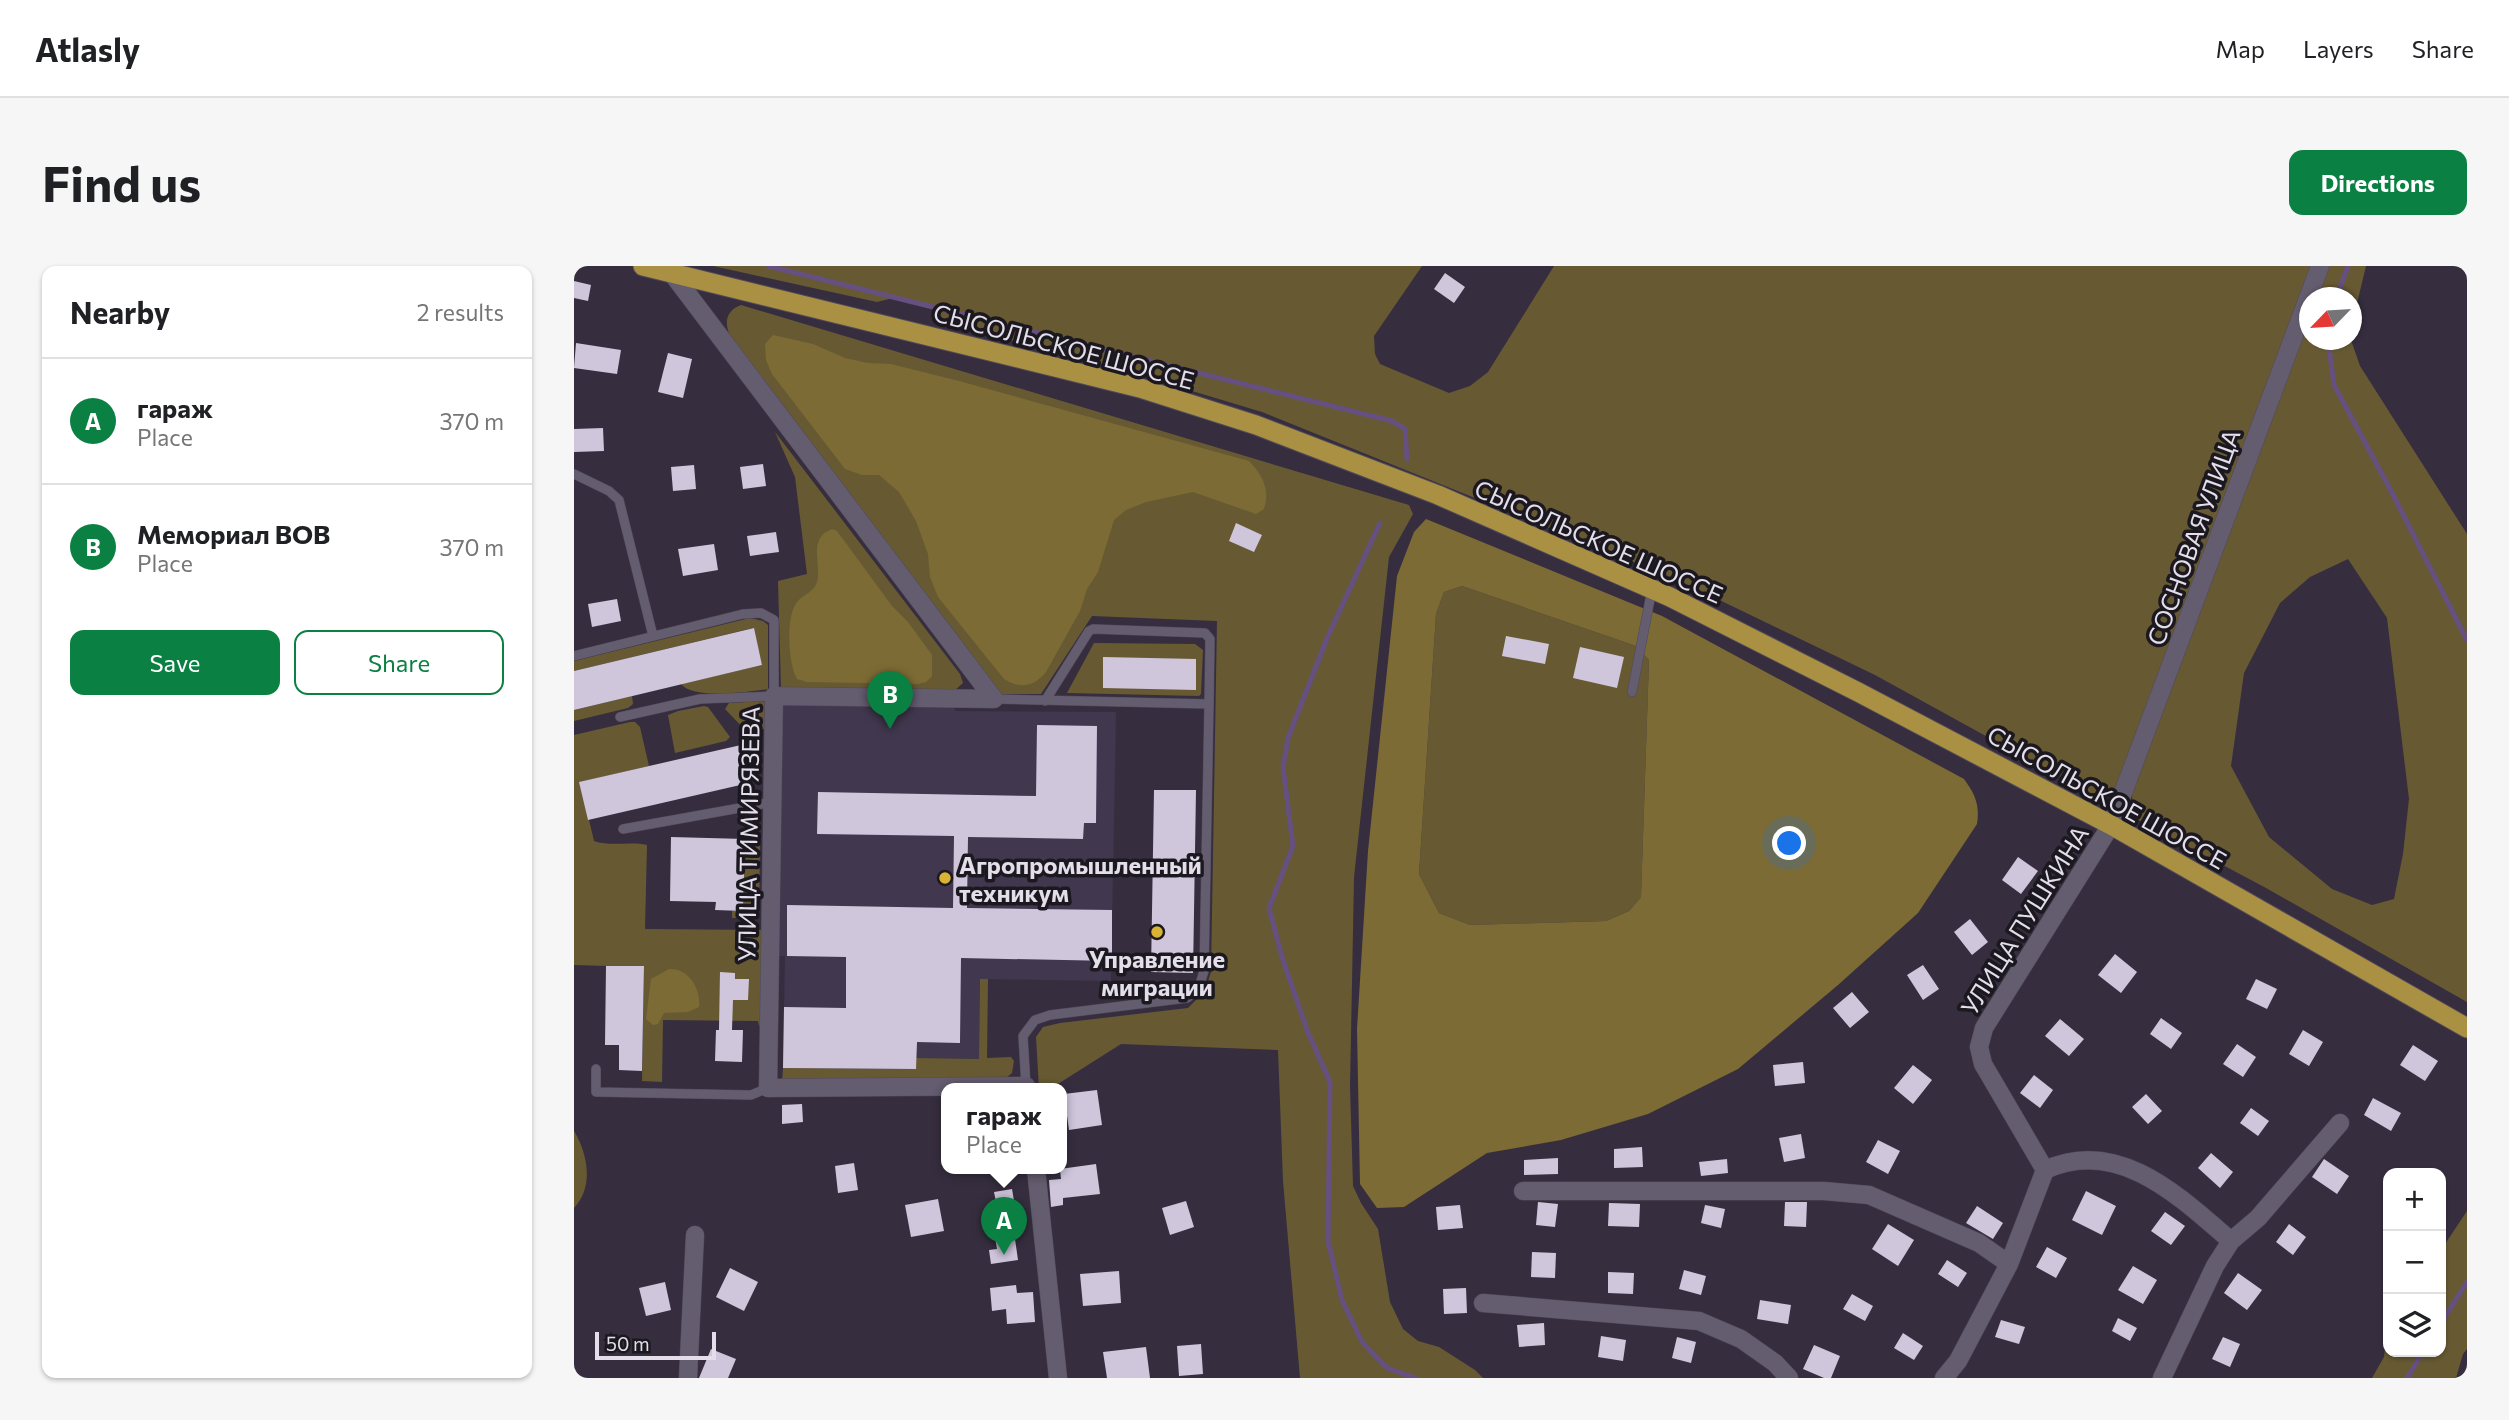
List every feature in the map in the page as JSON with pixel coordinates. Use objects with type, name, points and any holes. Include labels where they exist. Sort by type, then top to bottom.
[{"type":"highway","name":"СЫСОЛЬСКОЕ ШОССЕ","points":[[643,266],[1166,396],[1256,425],[1438,495],[1652,589],[1858,692],[2111,825],[2467,1028]]},
{"type":"street","name":"СОСНОВАЯ УЛИЦА","points":[[2111,825],[2320,266]]},
{"type":"street","points":[[671,272],[994,699]]},
{"type":"street","name":"УЛИЦА ТИМИРЯЗЕВА","points":[[768,1088],[774,696],[994,699]]},
{"type":"street","name":"УЛИЦА ПУШКИНА","points":[[2045,1170],[1983,1064],[1979,1047],[1984,1028],[2111,825]]},
{"type":"street","points":[[768,1088],[941,1087]]},
{"type":"street","points":[[2162,1378],[2215,1266],[2231,1241],[2258,1219],[2340,1123]]},
{"type":"street","points":[[1944,1378],[1958,1361],[2009,1264],[2045,1170],[2064,1161],[2102,1161],[2143,1172],[2176,1193],[2231,1241]]},
{"type":"street","points":[[1037,1174],[1058,1378]]},
{"type":"street","points":[[1523,1191],[1824,1191],[1869,1195],[1979,1243],[2009,1264]]},
{"type":"street","points":[[688,1378],[695,1235]]},
{"type":"street","points":[[1483,1303],[1699,1321],[1741,1339],[1775,1363],[1789,1378]]},
{"type":"lane","points":[[574,474],[609,491],[619,500],[653,636]]},
{"type":"lane","points":[[1632,692],[1652,589]]},
{"type":"lane","points":[[574,656],[743,614],[761,613],[774,620],[774,696],[700,699],[620,717]]},
{"type":"lane","points":[[1026,1083],[1023,1036],[1035,1020],[1049,1015],[1187,998],[1198,990],[1204,971],[1210,639],[1205,633],[1093,629],[1088,631],[1045,701]]},
{"type":"lane","points":[[994,699],[1209,704]]},
{"type":"lane","points":[[623,830],[772,802]]},
{"type":"lane","points":[[596,1069],[596,1092],[751,1095],[768,1088]]},
{"type":"shaded area","points":[[713,266],[1422,266],[1374,336],[1375,354],[1380,364],[1449,393],[1470,386],[1488,372],[1554,266],[2311,266],[2303,287],[2299,287],[2299,298],[2116,789],[2102,800],[1875,675],[1678,580],[1262,412],[1089,360],[947,324],[933,306],[893,298],[877,302]]},
{"type":"shaded area","points":[[2329,266],[2366,266],[2361,287],[2321,287]]},
{"type":"shaded area","points":[[741,305],[1409,505],[1413,514],[1389,557],[1354,877],[1350,1087],[1353,1186],[1378,1229],[1390,1302],[1403,1329],[1418,1341],[1439,1347],[1483,1378],[1300,1378],[1283,1181],[1278,1050],[1121,1044],[1059,1083],[1039,1083],[1036,1037],[1043,1027],[1188,1008],[1205,991],[1211,972],[1217,621],[1092,616],[1041,694],[1001,694],[730,336],[727,326],[732,310]]},
{"type":"shaded area","points":[[773,335],[813,344],[845,358],[891,364],[959,381],[1249,461],[1266,489],[1264,509],[1256,514],[1193,492],[1146,502],[1126,510],[1114,520],[1098,572],[1046,672],[1032,683],[1016,684],[1004,679],[938,597],[930,577],[928,554],[916,521],[899,492],[879,475],[862,475],[845,469],[772,374],[766,360],[765,344]]},
{"type":"shaded area","points":[[2299,345],[2299,350],[2354,350],[2360,366],[2467,534],[2467,1002],[2266,888],[2133,817],[2132,794]],"holes":[[[2348,559],[2387,618],[2409,799],[2403,854],[2394,899],[2372,905],[2332,889],[2269,837],[2231,766],[2244,673],[2280,603],[2310,577]]]},
{"type":"shaded area","points":[[775,432],[960,674],[963,683],[954,691],[781,689],[778,581],[807,574],[795,477]]},
{"type":"shaded area","points":[[1426,519],[1662,616],[1964,779],[1976,800],[1978,817],[1977,824],[1918,913],[1738,1069],[1648,1114],[1561,1140],[1487,1153],[1404,1207],[1377,1208],[1360,1184],[1357,1029],[1368,851],[1397,576],[1414,532]],"holes":[[[1462,586],[1636,646],[1649,660],[1641,897],[1629,911],[1606,921],[1470,925],[1439,913],[1419,874],[1436,614],[1444,592]]]},
{"type":"shaded area","points":[[832,529],[837,531],[932,655],[932,676],[926,682],[807,682],[797,679],[790,651],[791,617],[798,601],[816,585],[818,545],[824,533]]},
{"type":"shaded area","points":[[1462,586],[1636,646],[1649,660],[1641,897],[1629,911],[1606,921],[1470,925],[1439,913],[1419,874],[1436,614],[1444,592]]},
{"type":"shaded area","points":[[750,618],[768,625],[768,689],[709,693],[697,692],[681,684],[762,665],[753,628],[574,671],[574,661]]},
{"type":"shaded area","points":[[1094,643],[1195,644],[1203,650],[1201,694],[1067,693]]},
{"type":"shaded area","points":[[632,696],[633,704],[628,708],[574,721],[574,710]]},
{"type":"shaded area","points":[[729,703],[766,703],[766,726],[748,733],[725,709]]},
{"type":"shaded area","name":"Агропромышленный техникум","points":[[954,705],[955,711],[1116,712],[1111,981],[980,979],[979,1059],[917,1058],[916,1069],[783,1068],[785,956],[777,956],[783,706]]},
{"type":"shaded area","points":[[708,707],[730,737],[726,741],[675,753],[668,715]]},
{"type":"shaded area","points":[[635,722],[640,727],[649,766],[580,782],[594,841],[647,845],[645,929],[766,930],[765,1026],[759,1026],[758,1021],[663,1020],[662,1082],[642,1081],[644,967],[574,965],[574,735]]},
{"type":"shaded area","points":[[745,839],[760,839],[759,918],[732,918],[732,911],[743,910]]},
{"type":"shaded area","points":[[669,969],[682,972],[692,981],[698,993],[699,1007],[688,1012],[664,1013],[658,1024],[653,1025],[646,1019],[651,979]]},
{"type":"shaded area","points":[[980,979],[988,979],[987,1058],[1011,1057],[1014,1061],[1012,1073],[1005,1079],[782,1082],[783,1068],[915,1069],[916,1058],[979,1059]]},
{"type":"shaded area","points":[[574,1131],[583,1150],[587,1170],[584,1190],[574,1208]]},
{"type":"shaded area","points":[[2467,1211],[2467,1349],[2456,1378],[2372,1378],[2384,1357],[2446,1357],[2446,1242]]},
{"type":"building","points":[[1445,273],[1465,287],[1454,303],[1434,289]]},
{"type":"building","points":[[574,281],[591,285],[588,301],[574,298]]},
{"type":"building","points":[[576,343],[621,350],[617,374],[574,368]]},
{"type":"building","points":[[668,353],[692,359],[683,398],[658,392]]},
{"type":"building","points":[[603,428],[604,451],[574,452],[574,429]]},
{"type":"building","points":[[763,464],[766,486],[743,489],[740,467]]},
{"type":"building","points":[[694,465],[696,489],[673,491],[671,467]]},
{"type":"building","points":[[1236,523],[1262,535],[1254,552],[1229,541]]},
{"type":"building","points":[[776,532],[779,552],[750,556],[747,536]]},
{"type":"building","points":[[714,544],[718,570],[683,576],[678,549]]},
{"type":"building","points":[[617,599],[621,621],[592,627],[588,604]]},
{"type":"building","points":[[754,628],[762,665],[574,710],[574,671]]},
{"type":"building","points":[[1506,636],[1549,644],[1545,664],[1502,656]]},
{"type":"building","points":[[1580,647],[1624,657],[1617,688],[1573,678]]},
{"type":"building","points":[[1103,657],[1196,659],[1196,690],[1103,688]]},
{"type":"building","points":[[1037,725],[1097,726],[1096,823],[1084,823],[1083,839],[968,837],[967,908],[1112,910],[1112,961],[961,958],[960,1043],[917,1042],[916,1069],[783,1068],[784,1007],[846,1008],[846,957],[787,956],[787,905],[953,908],[954,836],[817,834],[818,792],[1036,796]]},
{"type":"building","points":[[741,745],[749,783],[588,820],[579,782]]},
{"type":"building","points":[[1154,790],[1196,790],[1193,973],[1151,972]]},
{"type":"building","points":[[671,837],[745,839],[743,911],[715,910],[716,902],[670,901]]},
{"type":"building","points":[[2018,857],[2038,871],[2021,894],[2002,880]]},
{"type":"building","points":[[1970,919],[1988,942],[1972,955],[1954,932]]},
{"type":"building","points":[[2115,954],[2137,972],[2121,993],[2098,975]]},
{"type":"building","points":[[1923,965],[1939,989],[1923,1000],[1907,975]]},
{"type":"building","points":[[606,966],[644,966],[642,1071],[619,1070],[619,1045],[605,1045]]},
{"type":"building","points":[[720,972],[735,973],[735,979],[749,979],[748,1000],[733,1000],[732,1030],[743,1030],[742,1062],[715,1061],[716,1030],[719,1030]]},
{"type":"building","points":[[2256,979],[2277,989],[2267,1009],[2246,999]]},
{"type":"building","points":[[1852,992],[1869,1012],[1850,1028],[1833,1008]]},
{"type":"building","points":[[2161,1018],[2182,1033],[2171,1049],[2150,1034]]},
{"type":"building","points":[[2060,1019],[2084,1039],[2069,1056],[2045,1036]]},
{"type":"building","points":[[2303,1030],[2323,1042],[2309,1066],[2289,1054]]},
{"type":"building","points":[[2237,1044],[2256,1057],[2243,1077],[2223,1064]]},
{"type":"building","points":[[2413,1045],[2438,1061],[2425,1081],[2400,1065]]},
{"type":"building","points":[[1803,1062],[1805,1083],[1775,1086],[1773,1065]]},
{"type":"building","points":[[1913,1065],[1932,1080],[1913,1104],[1894,1088]]},
{"type":"building","points":[[2034,1075],[2053,1090],[2040,1108],[2020,1093]]},
{"type":"building","points":[[1097,1090],[1102,1125],[1069,1130],[1067,1094]]},
{"type":"building","points":[[2146,1094],[2162,1111],[2148,1124],[2132,1107]]},
{"type":"building","points":[[2373,1098],[2401,1113],[2391,1131],[2364,1115]]},
{"type":"building","points":[[802,1104],[803,1122],[782,1124],[782,1105]]},
{"type":"building","points":[[2251,1108],[2269,1121],[2258,1136],[2240,1123]]},
{"type":"building","points":[[1801,1134],[1805,1158],[1784,1162],[1779,1138]]},
{"type":"building","points":[[1878,1140],[1900,1151],[1888,1174],[1866,1162]]},
{"type":"building","points":[[1642,1147],[1643,1167],[1614,1168],[1614,1149]]},
{"type":"building","points":[[2211,1153],[2233,1172],[2220,1188],[2198,1168]]},
{"type":"building","points":[[1558,1158],[1558,1174],[1524,1175],[1524,1160]]},
{"type":"building","points":[[1727,1159],[1728,1173],[1701,1176],[1699,1162]]},
{"type":"building","points":[[2324,1159],[2349,1176],[2337,1194],[2312,1177]]},
{"type":"building","points":[[854,1163],[858,1190],[838,1193],[835,1166]]},
{"type":"building","points":[[1096,1164],[1100,1194],[1063,1198],[1063,1205],[1051,1207],[1049,1180],[1061,1179],[1060,1174],[1067,1174],[1067,1168]]},
{"type":"building","points":[[1012,1189],[1018,1224],[1013,1225],[1018,1260],[991,1264],[989,1250],[997,1249],[990,1208],[997,1207],[994,1192]]},
{"type":"building","points":[[2086,1191],[2116,1206],[2102,1235],[2072,1220]]},
{"type":"building","points":[[938,1199],[944,1231],[911,1237],[905,1205]]},
{"type":"building","points":[[1186,1201],[1194,1227],[1170,1235],[1162,1208]]},
{"type":"building","points":[[1538,1202],[1558,1204],[1555,1227],[1536,1225]]},
{"type":"building","points":[[1785,1202],[1807,1202],[1806,1227],[1784,1226]]},
{"type":"building","points":[[1609,1203],[1640,1204],[1639,1227],[1608,1226]]},
{"type":"building","points":[[1460,1205],[1463,1228],[1438,1230],[1436,1207]]},
{"type":"building","points":[[1705,1205],[1725,1209],[1721,1228],[1701,1223]]},
{"type":"building","points":[[1977,1206],[2003,1223],[1993,1239],[1966,1223]]},
{"type":"building","points":[[2165,1212],[2185,1226],[2171,1245],[2151,1231]]},
{"type":"building","points":[[1888,1224],[1914,1240],[1898,1266],[1872,1249]]},
{"type":"building","points":[[2289,1224],[2306,1237],[2293,1255],[2276,1242]]},
{"type":"building","points":[[2047,1247],[2067,1258],[2056,1278],[2036,1267]]},
{"type":"building","points":[[1532,1252],[1556,1253],[1555,1278],[1531,1277]]},
{"type":"building","points":[[1947,1260],[1967,1273],[1958,1287],[1938,1274]]},
{"type":"building","points":[[2133,1266],[2157,1280],[2143,1304],[2118,1290]]},
{"type":"building","points":[[730,1268],[758,1282],[744,1311],[716,1297]]},
{"type":"building","points":[[1684,1270],[1706,1276],[1701,1295],[1679,1289]]},
{"type":"building","points":[[1119,1271],[1121,1303],[1083,1306],[1080,1274]]},
{"type":"building","points":[[1608,1272],[1634,1273],[1633,1294],[1608,1293]]},
{"type":"building","points":[[2238,1273],[2262,1290],[2247,1310],[2224,1293]]},
{"type":"building","points":[[665,1282],[671,1310],[646,1316],[639,1288]]},
{"type":"building","points":[[1016,1285],[1017,1293],[1033,1292],[1035,1322],[1007,1324],[1006,1309],[992,1311],[990,1288]]},
{"type":"building","points":[[1466,1288],[1467,1313],[1444,1314],[1443,1289]]},
{"type":"building","points":[[1852,1294],[1873,1306],[1865,1321],[1843,1309]]},
{"type":"building","points":[[1760,1300],[1791,1305],[1788,1324],[1757,1319]]},
{"type":"building","points":[[2118,1318],[2137,1328],[2130,1341],[2112,1331]]},
{"type":"building","points":[[2001,1320],[2025,1327],[2019,1344],[1995,1337]]},
{"type":"building","points":[[1544,1323],[1545,1345],[1519,1347],[1517,1325]]},
{"type":"building","points":[[1903,1333],[1923,1346],[1914,1360],[1894,1348]]},
{"type":"building","points":[[1601,1336],[1626,1340],[1623,1361],[1598,1357]]},
{"type":"building","points":[[1677,1337],[1696,1342],[1691,1363],[1672,1358]]},
{"type":"building","points":[[2223,1337],[2240,1344],[2230,1367],[2212,1359]]},
{"type":"building","points":[[1201,1344],[1203,1374],[1179,1376],[1177,1346]]},
{"type":"building","points":[[1814,1345],[1840,1356],[1831,1378],[1824,1378],[1803,1369]]},
{"type":"building","points":[[1146,1347],[1150,1378],[1107,1378],[1103,1352]]},
{"type":"building","points":[[711,1349],[736,1359],[728,1378],[699,1378]]},
{"type":"waterway","points":[[768,266],[1392,421],[1405,429],[1407,459]]},
{"type":"waterway","points":[[2340,287],[2348,266]]},
{"type":"waterway","points":[[2329,350],[2334,385],[2467,640]]},
{"type":"waterway","points":[[1380,523],[1328,636],[1288,738],[1283,767],[1293,846],[1269,908],[1282,957],[1307,1030],[1330,1082],[1328,1241],[1342,1300],[1362,1342],[1387,1368],[1416,1378]]},
{"type":"waterway","points":[[2446,1315],[2467,1282]]},
{"type":"waterway","points":[[2407,1378],[2420,1357]]},
{"type":"place","name":"Мемориал ВОВ","points":[[890,729]]},
{"type":"place","name":"Агропромышленный техникум","points":[[945,878]]},
{"type":"place","name":"Управление миграции","points":[[1157,932]]},
{"type":"place","name":"гараж","points":[[1004,1255]]}]
